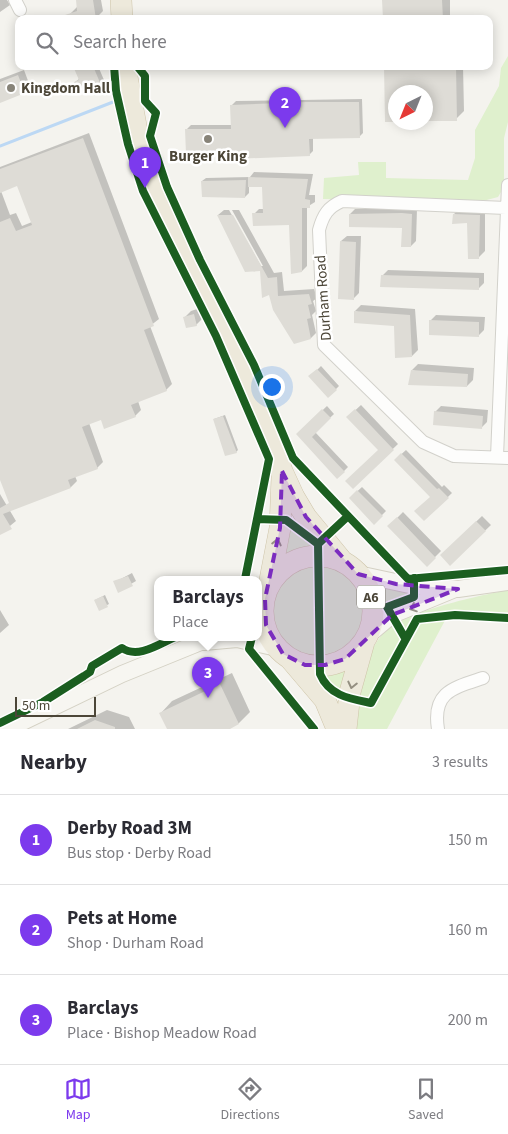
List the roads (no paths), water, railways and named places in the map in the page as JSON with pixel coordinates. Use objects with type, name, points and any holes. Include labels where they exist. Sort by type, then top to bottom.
[{"type":"highway","points":[[121,0],[122,15]]},
{"type":"highway","name":"A6","points":[[126,70],[139,142],[155,191],[225,331],[272,438],[282,471],[306,517],[368,587],[373,606],[371,625],[365,639],[350,692],[346,729]]},
{"type":"highway","name":"A6","points":[[282,471],[280,528],[264,598],[266,625],[284,654],[325,700],[337,729]]},
{"type":"highway","points":[[264,598],[279,573],[302,559],[318,556],[351,568]]},
{"type":"highway","points":[[284,654],[305,665],[325,665],[345,659],[365,639]]},
{"type":"street","points":[[503,458],[506,208],[508,184]]},
{"type":"street","name":"Durham Road","points":[[503,458],[454,456],[423,442],[324,345],[319,230],[322,218],[331,206],[342,201],[506,208]]},
{"type":"street","points":[[351,568],[396,584],[458,588],[508,582]]},
{"type":"street","points":[[365,639],[392,615],[422,605],[458,588]]},
{"type":"street","points":[[8,729],[29,725],[122,674],[204,641]]},
{"type":"street","points":[[246,641],[284,654]]},
{"type":"street","points":[[438,729],[436,714],[442,698],[452,690],[477,677]]},
{"type":"waterway","points":[[0,146],[113,102]]},
{"type":"place","name":"Kingdom Hall","points":[[11,88]]},
{"type":"place","name":"Pets at Home","points":[[285,128]]},
{"type":"place","name":"Burger King","points":[[208,139]]},
{"type":"place","name":"Derby Road 3M","points":[[145,188]]},
{"type":"place","name":"Barclays","points":[[208,698]]}]
